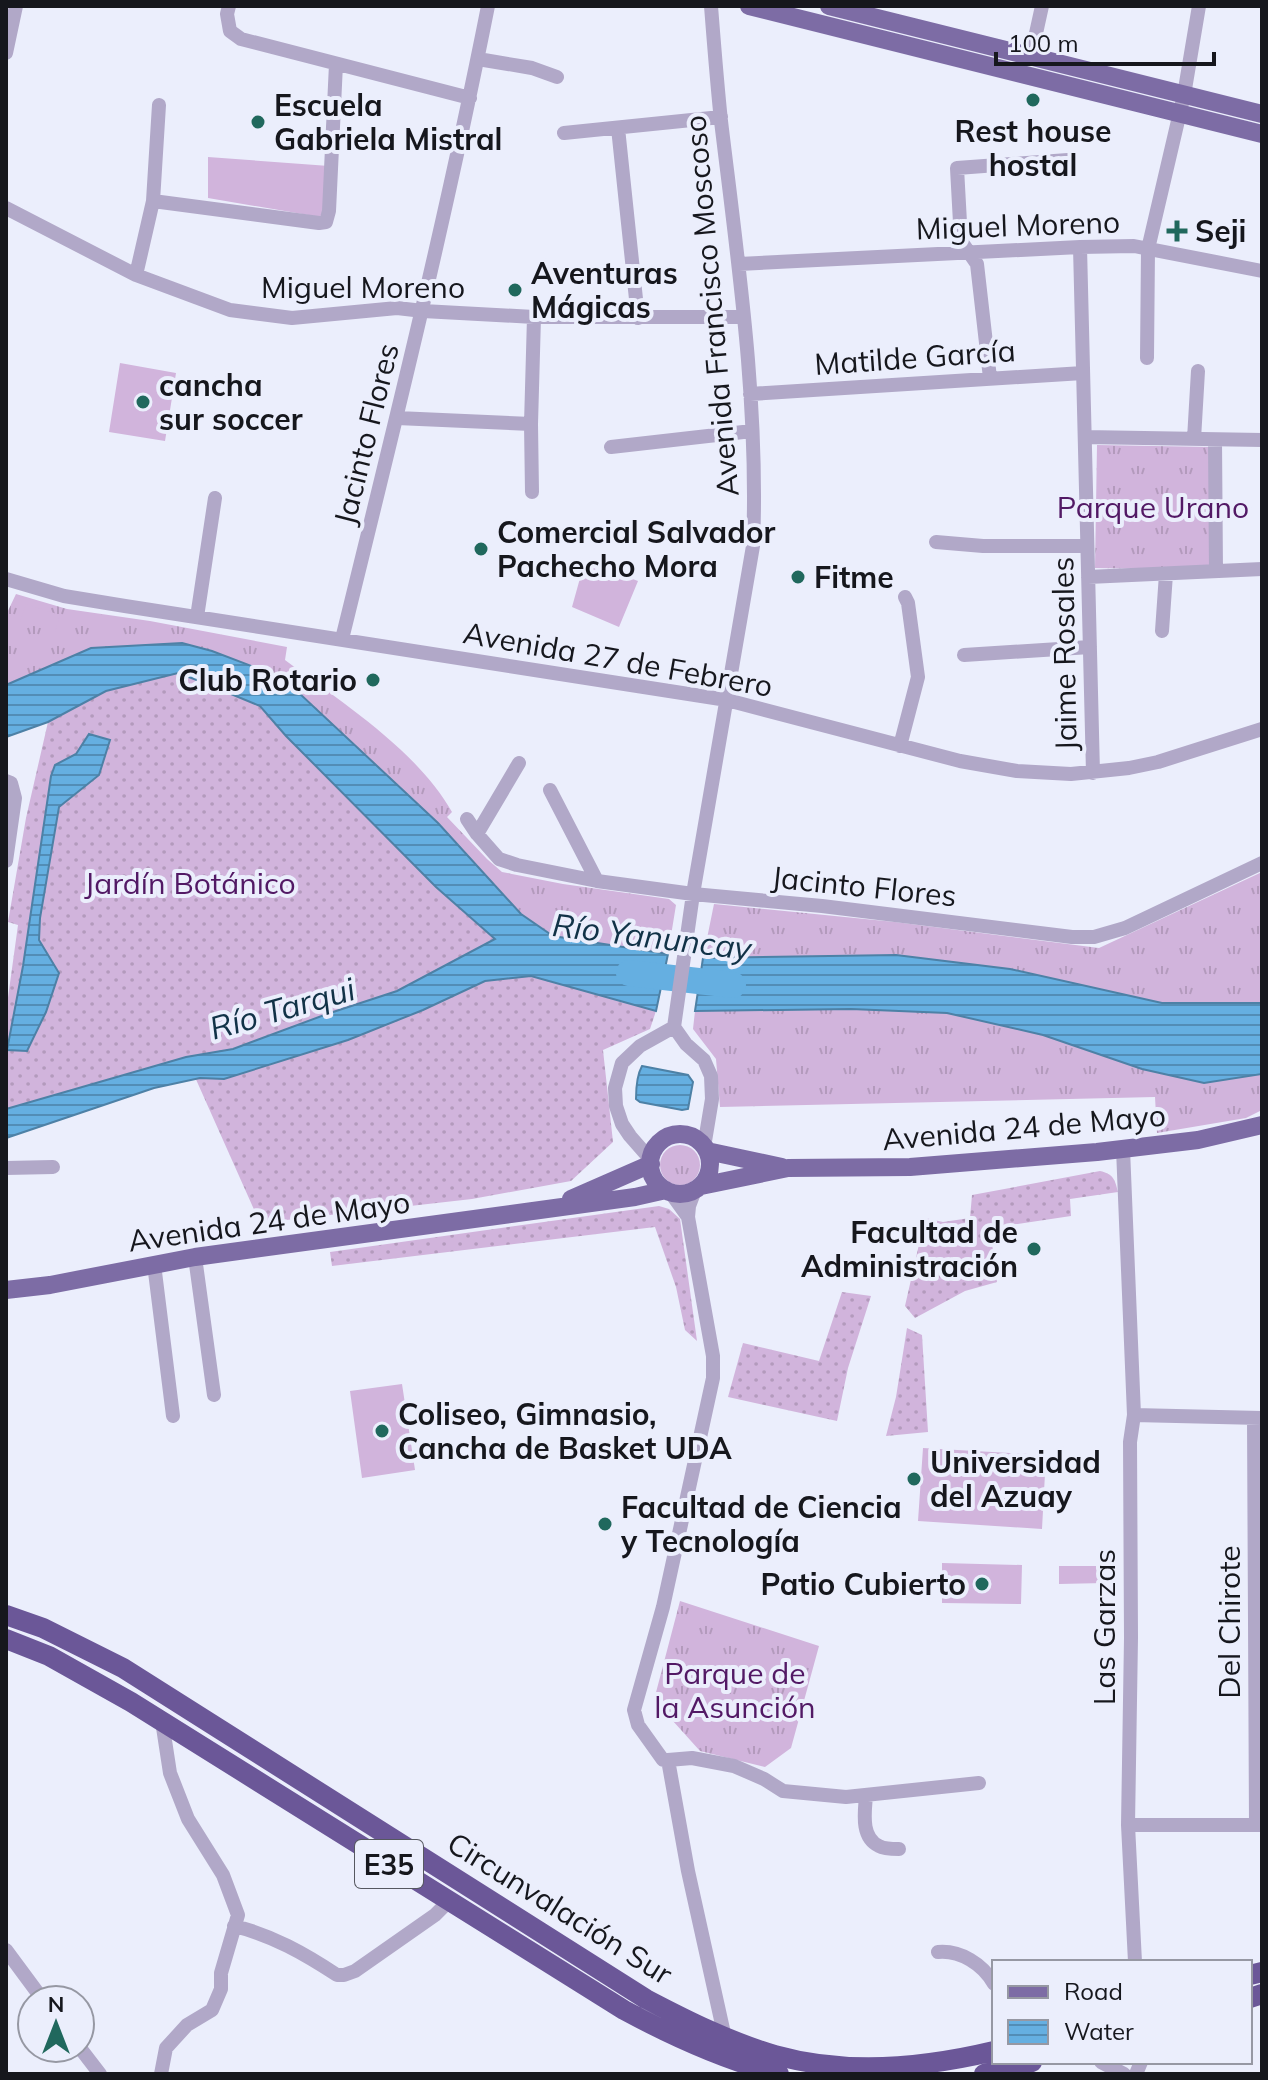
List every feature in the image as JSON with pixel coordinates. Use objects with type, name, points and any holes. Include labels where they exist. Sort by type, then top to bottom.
[{"type":"highway","name":"Circunvalación Sur","points":[[6,1615],[67,1639],[123,1668],[646,1999],[725,2038],[776,2055],[853,2067],[919,2065],[992,2051]]},
{"type":"highway","name":"Circunvalación Sur","points":[[6,1639],[49,1656],[162,1721],[624,2010],[742,2069],[779,2074]]},
{"type":"highway","points":[[984,2074],[1024,2064]]},
{"type":"main road","points":[[749,6],[1262,134]]},
{"type":"main road","points":[[829,6],[1262,114]]},
{"type":"main road","name":"Avenida 24 de Mayo","points":[[698,1188],[788,1168],[910,1167],[1123,1149],[1198,1140],[1262,1125]]},
{"type":"main road","points":[[673,1136],[687,1136],[706,1149],[710,1160],[709,1174],[698,1188],[679,1194],[668,1191],[655,1180],[651,1162],[661,1142],[673,1136]]},
{"type":"main road","name":"Avenida 24 de Mayo","points":[[706,1149],[788,1168]]},
{"type":"main road","name":"Avenida 24 de Mayo","points":[[542,1210],[651,1162]]},
{"type":"main road","name":"Avenida 24 de Mayo","points":[[6,1290],[50,1285],[195,1257],[668,1191]]},
{"type":"street","points":[[6,53],[9,26],[16,6]]},
{"type":"street","points":[[229,6],[230,31],[241,39],[470,98]]},
{"type":"street","name":"Jacinto Flores","points":[[342,639],[423,311],[488,6]]},
{"type":"street","name":"Avenida Francisco Moscoso","points":[[674,1027],[693,894],[753,546],[756,491],[739,264],[711,6]]},
{"type":"street","points":[[1031,56],[1042,6]]},
{"type":"street","name":"Miguel Moreno","points":[[739,264],[1080,247],[1134,246],[1148,249],[1184,95],[1199,6]]},
{"type":"street","points":[[478,59],[532,68],[557,77]]},
{"type":"street","points":[[153,201],[326,222],[336,64]]},
{"type":"street","points":[[136,275],[153,201],[159,105]]},
{"type":"street","points":[[564,133],[721,117]]},
{"type":"street","points":[[618,128],[638,318]]},
{"type":"street","points":[[990,378],[977,264],[961,241],[957,168],[1068,160]]},
{"type":"street","name":"Miguel Moreno","points":[[6,208],[136,275],[230,310],[292,318],[397,308],[534,317],[743,317]]},
{"type":"street","name":"Jaime Rosales","points":[[1080,247],[1093,773]]},
{"type":"street","points":[[1147,358],[1148,249],[1262,271]]},
{"type":"street","points":[[532,492],[534,317]]},
{"type":"street","points":[[1194,439],[1198,371]]},
{"type":"street","name":"Matilde García","points":[[750,394],[1083,373]]},
{"type":"street","points":[[397,418],[531,424]]},
{"type":"street","points":[[611,447],[752,431]]},
{"type":"street","points":[[1085,437],[1262,440]]},
{"type":"street","points":[[1215,440],[1216,571]]},
{"type":"street","points":[[197,617],[215,498]]},
{"type":"street","points":[[936,542],[983,546],[1087,546]]},
{"type":"street","points":[[1088,577],[1262,569]]},
{"type":"street","points":[[1162,631],[1166,574]]},
{"type":"street","name":"Avenida 27 de Febrero","points":[[6,579],[64,596],[727,700],[960,761],[1017,771],[1093,773],[1129,768],[1158,762],[1262,729]]},
{"type":"street","points":[[900,746],[918,677],[905,597]]},
{"type":"street","points":[[964,655],[1090,647]]},
{"type":"street","points":[[477,834],[519,763]]},
{"type":"street","points":[[6,781],[11,783],[15,798],[6,861]]},
{"type":"street","points":[[550,790],[597,881]]},
{"type":"street","name":"Jacinto Flores","points":[[467,819],[499,859],[597,881],[1072,937],[1094,937],[1125,928],[1262,863]]},
{"type":"street","points":[[651,1162],[622,1124],[616,1106],[615,1088],[622,1063],[640,1046],[674,1027],[686,1044],[704,1060],[711,1076],[712,1099],[706,1149]]},
{"type":"street","name":"Las Garzas","points":[[1123,1149],[1134,1415],[1130,1442],[1128,1825],[1135,1960]]},
{"type":"street","points":[[6,1168],[53,1167]]},
{"type":"street","points":[[698,1188],[689,1206],[688,1217],[713,1356],[713,1378],[663,1607],[634,1710],[638,1725],[663,1760],[692,1758],[734,1766],[783,1791],[846,1797],[979,1783]]},
{"type":"street","points":[[668,1191],[688,1217]]},
{"type":"street","points":[[195,1257],[214,1395]]},
{"type":"street","points":[[154,1264],[173,1416]]},
{"type":"street","points":[[1134,1415],[1258,1418]]},
{"type":"street","name":"Del Chirote","points":[[1258,1418],[1259,1825]]},
{"type":"street","points":[[161,2074],[166,2048],[187,2025],[212,2010],[221,1989],[221,1973],[238,1915],[223,1875],[188,1819],[170,1773],[162,1721]]},
{"type":"street","points":[[668,1760],[688,1871],[725,2038]]},
{"type":"street","points":[[866,1795],[867,1835],[878,1846],[899,1849]]},
{"type":"street","points":[[1128,1825],[1259,1825]]},
{"type":"street","points":[[234,1926],[280,1941],[337,1975],[344,1975],[355,1971],[435,1915],[449,1901]]},
{"type":"street","points":[[6,1950],[31,1984]]},
{"type":"street","points":[[938,1952],[950,1951],[970,1959],[992,1980]]},
{"type":"street","points":[[1105,2064],[1124,2074]]},
{"type":"green space","points":[[208,157],[329,166],[325,207],[320,217],[208,198]]},
{"type":"green space","name":"cancha sur soccer","points":[[120,363],[176,373],[165,441],[109,432]]},
{"type":"green space","name":"Parque Urano","points":[[1097,445],[1211,447],[1209,570],[1095,568]]},
{"type":"green space","points":[[582,560],[638,581],[619,627],[572,607]]},
{"type":"green space","points":[[16,594],[67,609],[287,647],[285,660],[376,728],[419,768],[452,812],[447,817],[502,872],[669,899],[676,905],[668,954],[554,936],[521,914],[438,823],[283,678],[212,651],[179,643],[91,648],[6,685],[6,615]]},
{"type":"green space","points":[[26,604],[60,615],[55,632],[20,622]]},
{"type":"green space","name":"Jardín Botánico","points":[[178,673],[260,706],[436,887],[496,939],[531,976],[656,1011],[650,1029],[603,1050],[613,1142],[571,1181],[472,1199],[260,1223],[186,1057],[6,1109],[6,1012],[18,925],[8,922],[26,818],[48,722],[106,691]]},
{"type":"green space","points":[[1262,872],[1262,1003],[1162,1003],[1010,969],[896,955],[703,958],[714,904],[895,922],[1099,948]]},
{"type":"green space","points":[[851,1009],[947,1013],[1043,1035],[1142,1069],[1203,1083],[1262,1074],[1262,1110],[1246,1118],[1157,1133],[1155,1097],[720,1107],[716,1059],[693,1029],[695,1011]]},
{"type":"green space","points":[[680,1145],[694,1151],[700,1165],[694,1179],[680,1185],[666,1179],[660,1165],[666,1151]]},
{"type":"green space","points":[[1100,1171],[1113,1178],[1118,1192],[1070,1199],[1071,1216],[990,1228],[997,1282],[965,1291],[915,1318],[905,1306],[925,1218],[943,1222],[970,1218],[972,1195]]},
{"type":"green space","points":[[659,1206],[669,1209],[680,1219],[697,1341],[685,1330],[676,1287],[655,1227],[332,1266],[330,1252]]},
{"type":"green space","points":[[842,1292],[871,1296],[848,1368],[837,1421],[728,1397],[743,1343],[819,1361]]},
{"type":"green space","points":[[907,1328],[922,1335],[928,1432],[886,1436],[896,1397]]},
{"type":"green space","name":"Coliseo, Gimnasio, Cancha de Basket UDA","points":[[402,1384],[415,1470],[362,1478],[350,1391]]},
{"type":"green space","points":[[923,1448],[1046,1455],[1042,1529],[918,1521]]},
{"type":"green space","name":"Patio Cubierto","points":[[942,1563],[1022,1565],[1021,1604],[942,1603]]},
{"type":"green space","points":[[1059,1566],[1104,1566],[1104,1583],[1059,1584]]},
{"type":"green space","name":"Parque de la Asunción","points":[[680,1601],[819,1646],[791,1748],[765,1767],[700,1751],[654,1700]]},
{"type":"water","points":[[182,643],[283,678],[438,823],[521,914],[553,936],[668,954],[656,1011],[531,976],[485,981],[348,1040],[224,1079],[200,1078],[154,1088],[6,1138],[6,1109],[186,1057],[233,1049],[397,991],[495,939],[436,887],[260,706],[202,682],[178,673],[106,691],[48,722],[6,737],[6,685],[91,648]]},
{"type":"water","points":[[89,734],[110,740],[99,775],[59,807],[40,918],[39,940],[59,973],[46,1012],[27,1051],[7,1050],[23,966],[51,776],[55,765],[76,754]]},
{"type":"water","points":[[896,955],[1010,969],[1162,1003],[1262,1003],[1262,1074],[1204,1083],[1142,1069],[1043,1035],[947,1013],[851,1009],[695,1011],[703,958]]},
{"type":"water","points":[[642,1066],[688,1075],[693,1082],[688,1109],[636,1099]]},
{"type":"waterway","name":"Río Yanuncay","points":[[629,973],[733,985]]},
{"type":"place","name":"Rest house hostal","points":[[1033,100]]},
{"type":"place","name":"Escuela Gabriela Mistral","points":[[258,122]]},
{"type":"place","name":"Seji","points":[[1177,231]]},
{"type":"place","name":"Aventuras Mágicas","points":[[515,290]]},
{"type":"place","name":"cancha sur soccer","points":[[143,402]]},
{"type":"place","name":"Comercial Salvador Pachecho Mora","points":[[481,549]]},
{"type":"place","name":"Fitme","points":[[798,577]]},
{"type":"place","name":"Club Rotario","points":[[373,680]]},
{"type":"place","name":"Facultad de Administración","points":[[1034,1249]]},
{"type":"place","name":"Coliseo, Gimnasio, Cancha de Basket UDA","points":[[382,1431]]},
{"type":"place","name":"Universidad del Azuay","points":[[914,1479]]},
{"type":"place","name":"Facultad de Ciencia y Tecnología","points":[[605,1524]]},
{"type":"place","name":"Patio Cubierto","points":[[982,1584]]},
{"type":"water label","name":"Río Tarqui","points":[[282,1008]]}]
